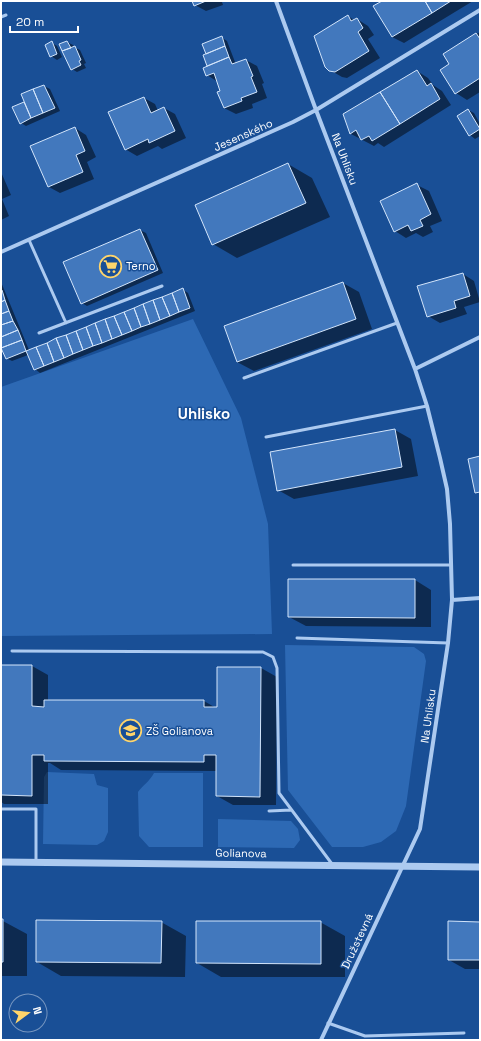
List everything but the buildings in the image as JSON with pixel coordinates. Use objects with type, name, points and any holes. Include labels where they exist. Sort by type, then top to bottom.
[{"type":"street","name":"Na Uhlisku","points":[[276,1],[415,369],[427,406],[447,489],[450,524],[452,600],[448,643],[420,829],[402,866]]},
{"type":"street","name":"Jesenského","points":[[1,252],[293,122],[316,110],[480,10]]},
{"type":"street","points":[[415,369],[480,338]]},
{"type":"street","points":[[452,600],[480,598]]},
{"type":"street","name":"Golianova","points":[[1,862],[480,867]]},
{"type":"street","name":"Družstevná","points":[[321,1040],[402,866]]},
{"type":"lane","points":[[1,17],[6,15]]},
{"type":"lane","points":[[29,240],[66,323]]},
{"type":"lane","points":[[39,333],[162,286]]},
{"type":"lane","points":[[244,378],[397,323]]},
{"type":"lane","points":[[266,437],[427,406]]},
{"type":"lane","points":[[293,565],[451,564]]},
{"type":"lane","points":[[297,638],[448,643]]},
{"type":"lane","points":[[12,651],[263,652],[273,657],[277,668],[279,793],[333,865]]},
{"type":"lane","points":[[1,809],[36,809],[36,863]]},
{"type":"lane","points":[[269,811],[291,810]]},
{"type":"lane","points":[[328,1023],[365,1036],[464,1032]]},
{"type":"shaded area","points":[[193,319],[241,418],[268,524],[272,634],[1,636],[1,387]]},
{"type":"shaded area","points":[[285,645],[414,647],[424,654],[426,661],[406,806],[396,831],[381,842],[363,847],[332,847],[288,790]]},
{"type":"shaded area","points":[[47,772],[94,774],[97,785],[108,788],[108,832],[104,841],[97,845],[43,844],[44,777]]},
{"type":"shaded area","points":[[154,773],[203,773],[203,847],[149,847],[139,836],[138,792]]},
{"type":"shaded area","points":[[218,819],[291,821],[298,829],[300,840],[294,848],[218,847]]},
{"type":"place","name":"Terno","points":[[111,266]]},
{"type":"place","name":"ZŠ Golianova","points":[[131,731]]},
{"type":"district","name":"Uhlisko","points":[[204,414]]}]
